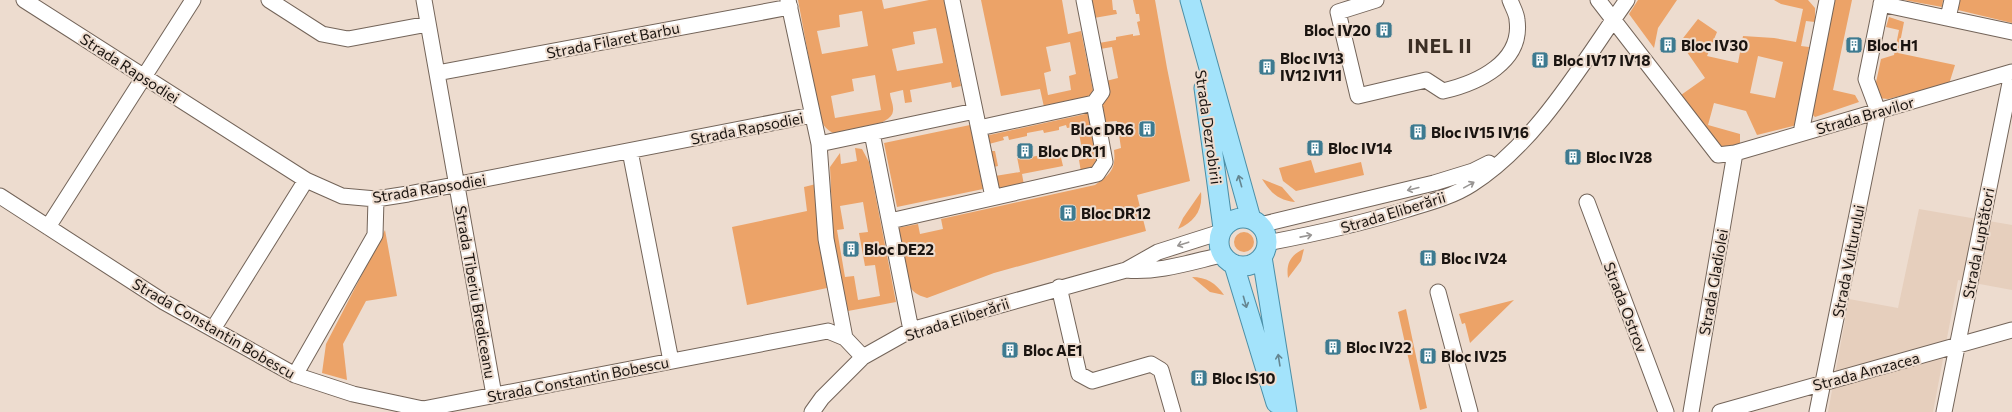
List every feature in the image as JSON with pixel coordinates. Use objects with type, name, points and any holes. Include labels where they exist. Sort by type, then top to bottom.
[{"type":"main road","name":"Strada Dezrobirii","points":[[1190,0],[1196,25],[1256,222],[1267,236],[1265,250],[1287,412]]},
{"type":"main road","name":"Strada Dezrobirii","points":[[1196,25],[1222,230],[1219,244],[1228,260],[1279,412]]},
{"type":"main road","points":[[1222,230],[1233,220],[1239,218],[1256,222]]},
{"type":"main road","points":[[1228,260],[1245,266],[1252,264],[1265,250]]},
{"type":"street","name":"Strada Rapsodiei","points":[[24,0],[306,180],[342,196],[376,199],[457,185],[812,115]]},
{"type":"street","points":[[48,227],[193,0]]},
{"type":"street","points":[[269,0],[322,34],[348,39],[428,24]]},
{"type":"street","name":"Strada Tiberiu Brediceanu","points":[[424,0],[494,395]]},
{"type":"street","points":[[952,0],[993,198]]},
{"type":"street","points":[[979,128],[1094,103],[1102,92],[1084,0]]},
{"type":"street","points":[[1376,0],[1338,12],[1358,96],[1426,80],[1443,91],[1478,80],[1503,63],[1516,46],[1517,20],[1510,0]]},
{"type":"street","points":[[1598,0],[1613,20]]},
{"type":"street","name":"Strada Eliberării","points":[[1265,250],[1440,200],[1472,184],[1496,167],[1525,140],[1566,87],[1627,0]]},
{"type":"street","points":[[1801,134],[1827,0]]},
{"type":"street","points":[[1948,18],[1952,0]]},
{"type":"street","points":[[1878,111],[1866,79],[1882,2],[2012,32]]},
{"type":"street","points":[[789,3],[819,144],[826,239],[846,338]]},
{"type":"street","name":"Strada Filaret Barbu","points":[[437,73],[789,3]]},
{"type":"street","name":"Strada Bravilor","points":[[1613,20],[1718,156],[1735,153],[2012,72]]},
{"type":"street","name":"Strada Luptători","points":[[1944,412],[2012,72]]},
{"type":"street","points":[[890,221],[1097,174],[1105,162],[1094,103]]},
{"type":"street","points":[[819,144],[975,111]]},
{"type":"street","name":"Strada Vulturului","points":[[1817,412],[1878,111]]},
{"type":"street","points":[[872,132],[911,330]]},
{"type":"street","name":"Strada Eliberării","points":[[1256,222],[1350,205],[1466,173],[1491,162],[1525,140]]},
{"type":"street","points":[[630,151],[671,361]]},
{"type":"street","name":"Strada Gladiolei","points":[[1691,412],[1735,153]]},
{"type":"street","points":[[213,329],[306,180]]},
{"type":"street","name":"Strada Constantin Bobescu","points":[[0,196],[164,302],[294,375],[353,394],[423,409],[828,331],[846,338],[863,357]]},
{"type":"street","points":[[294,375],[375,235],[376,199]]},
{"type":"street","name":"Strada Ostrov","points":[[1587,202],[1666,412]]},
{"type":"street","name":"Strada Eliberării","points":[[1126,270],[1158,252],[1222,230]]},
{"type":"street","name":"Strada Eliberării","points":[[812,412],[822,398],[863,357],[911,330],[1126,270],[1162,268],[1228,260]]},
{"type":"street","points":[[1060,288],[1079,374],[1092,381],[1151,364],[1161,370],[1173,412]]},
{"type":"street","points":[[1438,292],[1470,412]]},
{"type":"street","name":"Strada Amzacea","points":[[1720,412],[2012,330]]},
{"type":"shaded area","points":[[798,0],[882,0],[884,9],[929,0],[944,0],[961,86],[952,88],[951,82],[910,90],[912,102],[905,103],[903,90],[890,93],[893,109],[891,116],[868,127],[835,134],[826,128],[820,118]],"holes":[[[862,11],[868,46],[822,54],[817,31],[840,27],[839,15]],[[936,28],[943,63],[897,71],[892,49],[915,44],[913,32]],[[875,75],[881,110],[835,118],[831,96],[854,91],[852,79]]]},
{"type":"shaded area","points":[[981,0],[1062,0],[1068,34],[1081,31],[1093,90],[1091,96],[1086,99],[1044,107],[1040,89],[1001,96]],"holes":[[[1070,42],[1076,74],[1069,76],[1071,90],[1048,95],[1044,73],[1051,71],[1046,47]]]},
{"type":"shaded area","points":[[1091,0],[1112,0],[1113,10],[1116,10],[1117,14],[1094,18]]},
{"type":"shaded area","points":[[1133,0],[1155,0],[1190,181],[1137,195],[1146,231],[994,273],[927,298],[915,293],[907,282],[897,228],[918,224],[920,234],[943,229],[941,219],[1095,185],[1109,174],[1113,167],[1114,150],[1121,148],[1117,121],[1105,122],[1102,103],[1106,81],[1118,78],[1112,47],[1100,49],[1099,43],[1116,40],[1116,37],[1133,34],[1133,36],[1140,35],[1137,22],[1140,21],[1139,14],[1136,14]]},
{"type":"shaded area","points":[[1638,0],[1677,0],[1658,28],[1654,48],[1629,14]]},
{"type":"shaded area","points":[[1774,0],[1808,0],[1815,8],[1815,22],[1806,21],[1801,46],[1809,47],[1797,125],[1757,135],[1746,111],[1714,103],[1708,125],[1740,134],[1740,147],[1713,146],[1681,95],[1705,78],[1680,42],[1698,19],[1717,32],[1707,56],[1738,63],[1743,36],[1774,38],[1796,42],[1803,9],[1781,4]],"holes":[[[1758,56],[1783,62],[1775,98],[1750,93]]]},
{"type":"shaded area","points":[[1832,0],[1852,0],[1833,90],[1855,95],[1859,102],[1815,117],[1809,111]]},
{"type":"shaded area","points":[[1904,0],[1943,0],[1942,7]]},
{"type":"shaded area","points":[[1960,0],[2012,0],[2012,23],[1958,10]]},
{"type":"shaded area","points":[[1889,17],[1904,22],[1898,53],[1955,65],[1949,84],[1888,99],[1878,98],[1875,87],[1881,59],[1894,55],[1899,30],[1886,27]]},
{"type":"shaded area","points":[[1090,113],[1098,164],[1095,168],[1081,172],[1079,160],[1087,158],[1085,149],[1082,150],[1079,133],[1081,132],[1080,126],[1067,128],[1066,125],[1059,127],[1059,130],[1044,133],[1043,130],[1027,133],[1027,136],[1009,140],[1008,136],[1003,137],[1004,140],[989,144],[990,151],[995,151],[998,166],[994,167],[995,176],[1020,172],[1017,157],[1022,156],[1022,159],[1055,152],[1055,149],[1059,149],[1063,166],[1022,174],[1024,185],[996,192],[985,136]]},
{"type":"shaded area","points":[[970,125],[983,189],[897,207],[884,143]]},
{"type":"shaded area","points":[[855,148],[862,149],[869,162],[896,302],[848,311],[833,237],[830,167],[840,153],[841,164],[857,161]],"holes":[[[863,202],[868,232],[859,233],[865,266],[875,265],[880,296],[858,300],[854,276],[845,277],[837,230],[844,229],[840,206]]]},
{"type":"shaded area","points":[[1311,160],[1315,173],[1361,162],[1364,175],[1296,191],[1283,181],[1279,168]]},
{"type":"shaded area","points":[[1262,179],[1282,187],[1295,202],[1279,198]]},
{"type":"shaded area","points":[[816,184],[819,233],[827,288],[747,305],[732,227],[807,211],[804,187]]},
{"type":"shaded area","points":[[1201,192],[1199,210],[1196,215],[1189,223],[1178,229],[1183,218]]},
{"type":"shaded area","points":[[1919,209],[2012,225],[2012,290],[1958,280],[1933,412],[1828,412],[1849,299],[1898,308]]},
{"type":"shaded area","points":[[385,230],[397,296],[366,301],[343,344],[347,380],[322,373],[326,344]]},
{"type":"shaded area","points":[[1244,232],[1251,235],[1254,242],[1251,249],[1244,252],[1237,249],[1234,242],[1237,235]]},
{"type":"shaded area","points":[[1304,249],[1301,261],[1288,278],[1288,264],[1290,260],[1295,254]]},
{"type":"shaded area","points":[[1192,277],[1202,278],[1214,284],[1224,295],[1210,292]]},
{"type":"shaded area","points":[[1514,300],[1470,343],[1465,323],[1462,324],[1459,314]]},
{"type":"shaded area","points":[[1406,309],[1427,408],[1420,410],[1398,312]]},
{"type":"place","name":"Bloc IV20","points":[[1384,30]]},
{"type":"place","name":"Bloc IV30","points":[[1668,45]]},
{"type":"place","name":"Bloc H1","points":[[1854,45]]},
{"type":"place","name":"Bloc IV17 IV18","points":[[1540,60]]},
{"type":"place","name":"Bloc IV13 IV12 IV11","points":[[1267,67]]},
{"type":"place","name":"Bloc DR6","points":[[1147,129]]},
{"type":"place","name":"Bloc IV15 IV16","points":[[1418,132]]},
{"type":"place","name":"Bloc IV14","points":[[1315,148]]},
{"type":"place","name":"Bloc DR11","points":[[1025,151]]},
{"type":"place","name":"Bloc IV28","points":[[1573,157]]},
{"type":"place","name":"Bloc DR12","points":[[1068,213]]},
{"type":"place","name":"Bloc DE22","points":[[851,249]]},
{"type":"place","name":"Bloc IV24","points":[[1428,258]]},
{"type":"place","name":"Bloc IV22","points":[[1333,347]]},
{"type":"place","name":"Bloc AE1","points":[[1010,350]]},
{"type":"place","name":"Bloc IV25","points":[[1428,356]]},
{"type":"place","name":"Bloc IS10","points":[[1199,378]]},
{"type":"district","name":"INEL II","points":[[1440,45]]}]
